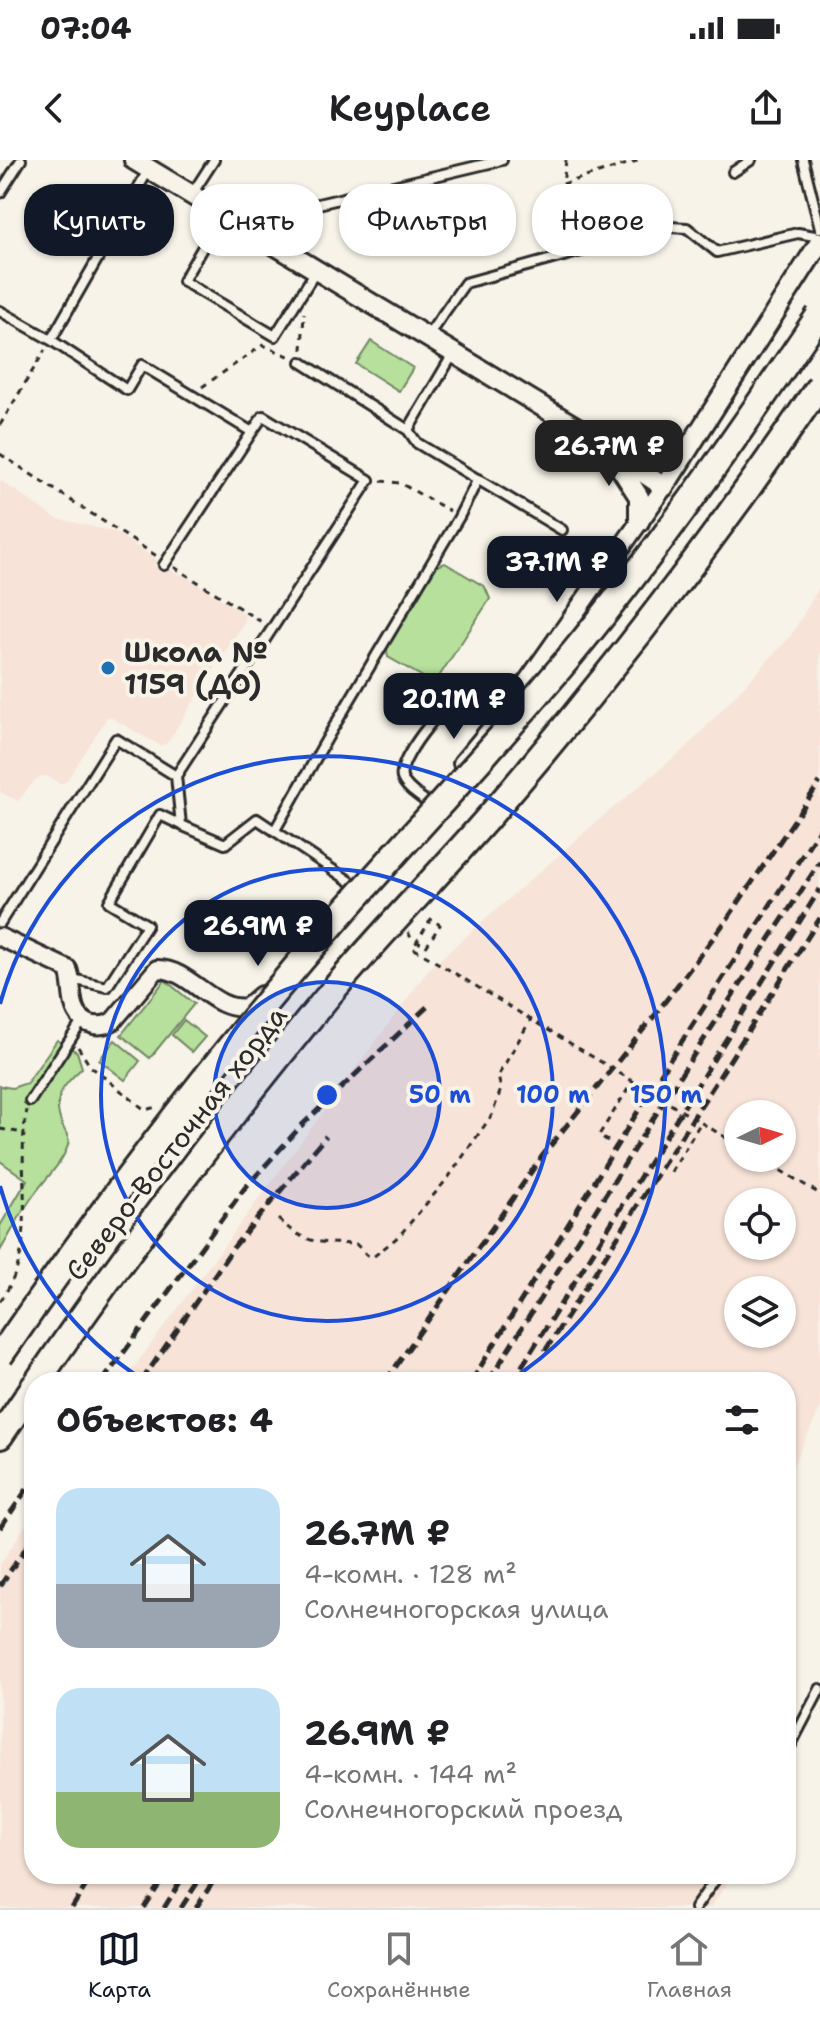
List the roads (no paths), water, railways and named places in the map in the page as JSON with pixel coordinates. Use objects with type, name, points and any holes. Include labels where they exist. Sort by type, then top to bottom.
[{"type":"main road","name":"Северо-Восточная хорда","points":[[0,1356],[148,1151],[290,973],[572,653],[723,459],[819,314]]},
{"type":"main road","name":"Северо-Восточная хорда","points":[[43,1372],[210,1141],[332,992],[497,807],[628,651],[755,481],[820,385]]},
{"type":"main road","name":"Северо-Восточная хорда","points":[[0,1436],[24,1400]]},
{"type":"street","points":[[142,164],[190,194]]},
{"type":"street","points":[[0,937],[68,969],[74,1006],[83,1020],[92,1025],[106,1026],[113,1021],[157,969],[172,972],[230,1007],[247,1007],[255,1002],[429,804],[511,704],[664,487],[820,240]]},
{"type":"street","points":[[283,256],[311,278],[427,338],[576,427],[664,487]]},
{"type":"street","points":[[608,449],[639,497],[639,522]]},
{"type":"lane","points":[[0,193],[21,160]]},
{"type":"lane","points":[[199,184],[214,160]]},
{"type":"lane","points":[[323,203],[502,160]]},
{"type":"lane","points":[[733,172],[751,160]]},
{"type":"lane","points":[[803,160],[820,228]]},
{"type":"lane","points":[[51,340],[142,164]]},
{"type":"lane","points":[[427,338],[465,283],[669,227],[687,228],[717,252],[798,233],[820,240]]},
{"type":"lane","points":[[198,256],[183,281],[275,336],[311,278]]},
{"type":"lane","points":[[0,311],[127,390],[142,365],[252,432]]},
{"type":"lane","points":[[408,430],[453,354]]},
{"type":"lane","points":[[301,362],[408,430],[417,443],[562,530]]},
{"type":"lane","points":[[165,564],[263,416],[369,480],[176,776],[181,825]]},
{"type":"lane","points":[[275,830],[459,517],[478,479]]},
{"type":"lane","points":[[429,804],[402,779],[402,767],[406,757],[444,708],[458,697],[474,693],[506,700],[511,704]]},
{"type":"lane","points":[[0,923],[116,739],[176,776]]},
{"type":"lane","points":[[72,979],[107,987],[147,925],[109,902],[160,815],[225,844],[257,819],[358,884]]},
{"type":"lane","points":[[29,1105],[83,1020]]},
{"type":"lane","points":[[796,1735],[820,1689]]},
{"type":"lane","points":[[695,1908],[712,1884]]},
{"type":"railway","points":[[392,1372],[543,1155],[728,918],[820,782]]},
{"type":"railway","points":[[477,1372],[664,1069],[820,828]]},
{"type":"railway","points":[[494,1372],[678,1079],[820,862]]},
{"type":"railway","points":[[518,1372],[820,889]]},
{"type":"railway","points":[[545,1351],[820,918]]},
{"type":"railway","points":[[109,1372],[244,1189],[302,1125],[429,1005]]},
{"type":"railway","points":[[148,1372],[233,1248],[326,1136]]},
{"type":"railway","points":[[0,1528],[24,1493]]},
{"type":"railway","points":[[0,1586],[24,1551]]},
{"type":"railway","points":[[72,1908],[87,1884]]},
{"type":"railway","points":[[144,1908],[160,1884]]},
{"type":"railway","points":[[164,1908],[179,1884]]},
{"type":"railway","points":[[181,1908],[197,1884]]},
{"type":"railway","points":[[196,1908],[212,1884]]},
{"type":"place","name":"Школа № 1159 (ДО)","points":[[108,668]]}]
